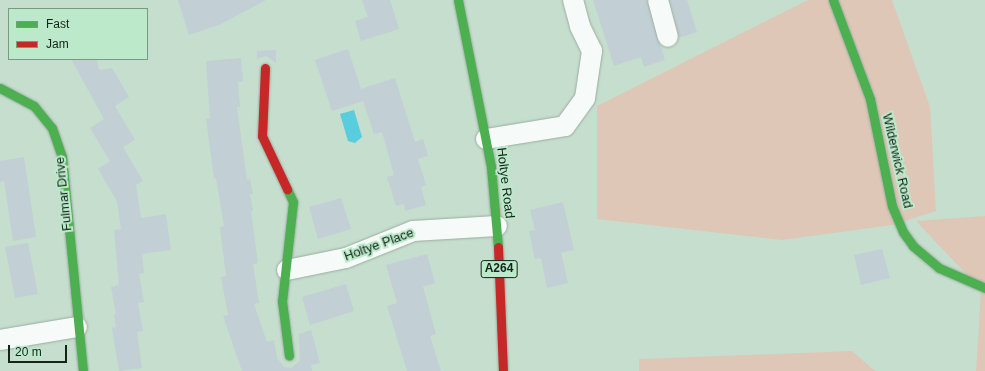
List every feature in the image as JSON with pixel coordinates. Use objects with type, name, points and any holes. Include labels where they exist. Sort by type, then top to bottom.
[{"type":"street","name":"Holtye Road","points":[[458,0],[486,139],[497,226],[503,371]]},
{"type":"street","points":[[486,139],[565,126],[585,98],[592,51],[580,26],[573,0]]},
{"type":"street","points":[[658,0],[668,37]]},
{"type":"street","name":"Wilderwick Road","points":[[833,0],[867,92],[892,206],[903,232],[913,246],[939,268],[985,288]]},
{"type":"street","points":[[265,68],[262,136],[293,202],[287,270],[282,300],[289,356]]},
{"type":"street","name":"Fulmar Drive","points":[[0,88],[34,106],[52,128],[62,158],[77,327],[83,371]]},
{"type":"street","name":"Holtye Place","points":[[287,270],[346,258],[413,231],[497,226]]},
{"type":"street","points":[[0,340],[77,327]]},
{"type":"shaded area","points":[[808,0],[892,0],[930,107],[936,211],[892,225],[782,240],[597,219],[597,106]]},
{"type":"shaded area","points":[[985,216],[985,371],[976,371],[981,290],[916,221]]},
{"type":"shaded area","points":[[852,351],[875,371],[639,371],[639,359]]},
{"type":"water","points":[[354,110],[362,137],[355,143],[348,141],[340,114]]},
{"type":"building","points":[[178,0],[266,0],[219,25],[189,35]]},
{"type":"building","points":[[362,0],[390,0],[399,29],[361,41],[355,21],[368,17]]},
{"type":"building","points":[[593,0],[647,0],[665,60],[644,67],[641,57],[614,66]]},
{"type":"building","points":[[670,0],[687,0],[697,32],[679,38]]},
{"type":"building","points":[[348,49],[361,89],[395,78],[415,142],[423,139],[428,156],[418,159],[426,185],[421,187],[426,205],[405,211],[404,204],[396,206],[387,177],[394,175],[382,132],[374,134],[363,101],[332,111],[315,60]]},
{"type":"building","points":[[276,50],[276,63],[266,56],[257,59],[257,51]]},
{"type":"building","points":[[241,58],[243,82],[238,82],[240,107],[237,107],[247,180],[250,179],[253,194],[250,194],[253,211],[251,211],[258,263],[253,264],[259,303],[254,304],[267,342],[274,340],[277,358],[284,367],[291,368],[300,361],[299,334],[311,330],[320,363],[311,365],[312,371],[242,371],[223,316],[228,315],[221,277],[226,276],[220,227],[224,226],[216,178],[214,179],[206,119],[210,118],[206,61]]},
{"type":"building","points":[[72,60],[97,60],[99,70],[112,68],[129,97],[115,106],[135,140],[123,147],[143,181],[136,185],[141,218],[166,214],[171,250],[142,254],[144,273],[139,274],[144,302],[138,303],[143,331],[137,332],[142,368],[119,371],[112,328],[116,327],[114,314],[116,315],[111,287],[119,285],[114,230],[121,229],[117,201],[98,169],[110,161],[90,128],[104,119]]},
{"type":"building","points":[[24,157],[36,237],[13,241],[4,181],[0,182],[0,161]]},
{"type":"building","points":[[341,198],[351,229],[318,239],[309,207]]},
{"type":"building","points":[[563,202],[574,250],[561,253],[568,283],[547,288],[541,258],[535,259],[529,231],[535,230],[530,210]]},
{"type":"building","points":[[28,243],[38,294],[15,298],[5,247]]},
{"type":"building","points":[[882,249],[890,278],[861,285],[854,255]]},
{"type":"building","points":[[427,254],[435,283],[423,287],[436,334],[430,336],[441,371],[407,371],[387,306],[397,303],[386,265]]},
{"type":"building","points":[[346,284],[354,311],[310,325],[302,297]]},
{"type":"traffic: fast","points":[[458,0],[491,167],[498,247]]},
{"type":"traffic: fast","points":[[833,0],[870,99],[892,206],[903,232],[913,246],[939,268],[985,288]]},
{"type":"traffic: fast","points":[[0,88],[34,106],[52,128],[62,157],[83,371]]},
{"type":"traffic: fast","points":[[287,189],[293,202],[282,301],[289,356]]},
{"type":"traffic: jam","points":[[265,68],[262,136],[287,189]]},
{"type":"traffic: jam","points":[[498,247],[503,371]]}]
